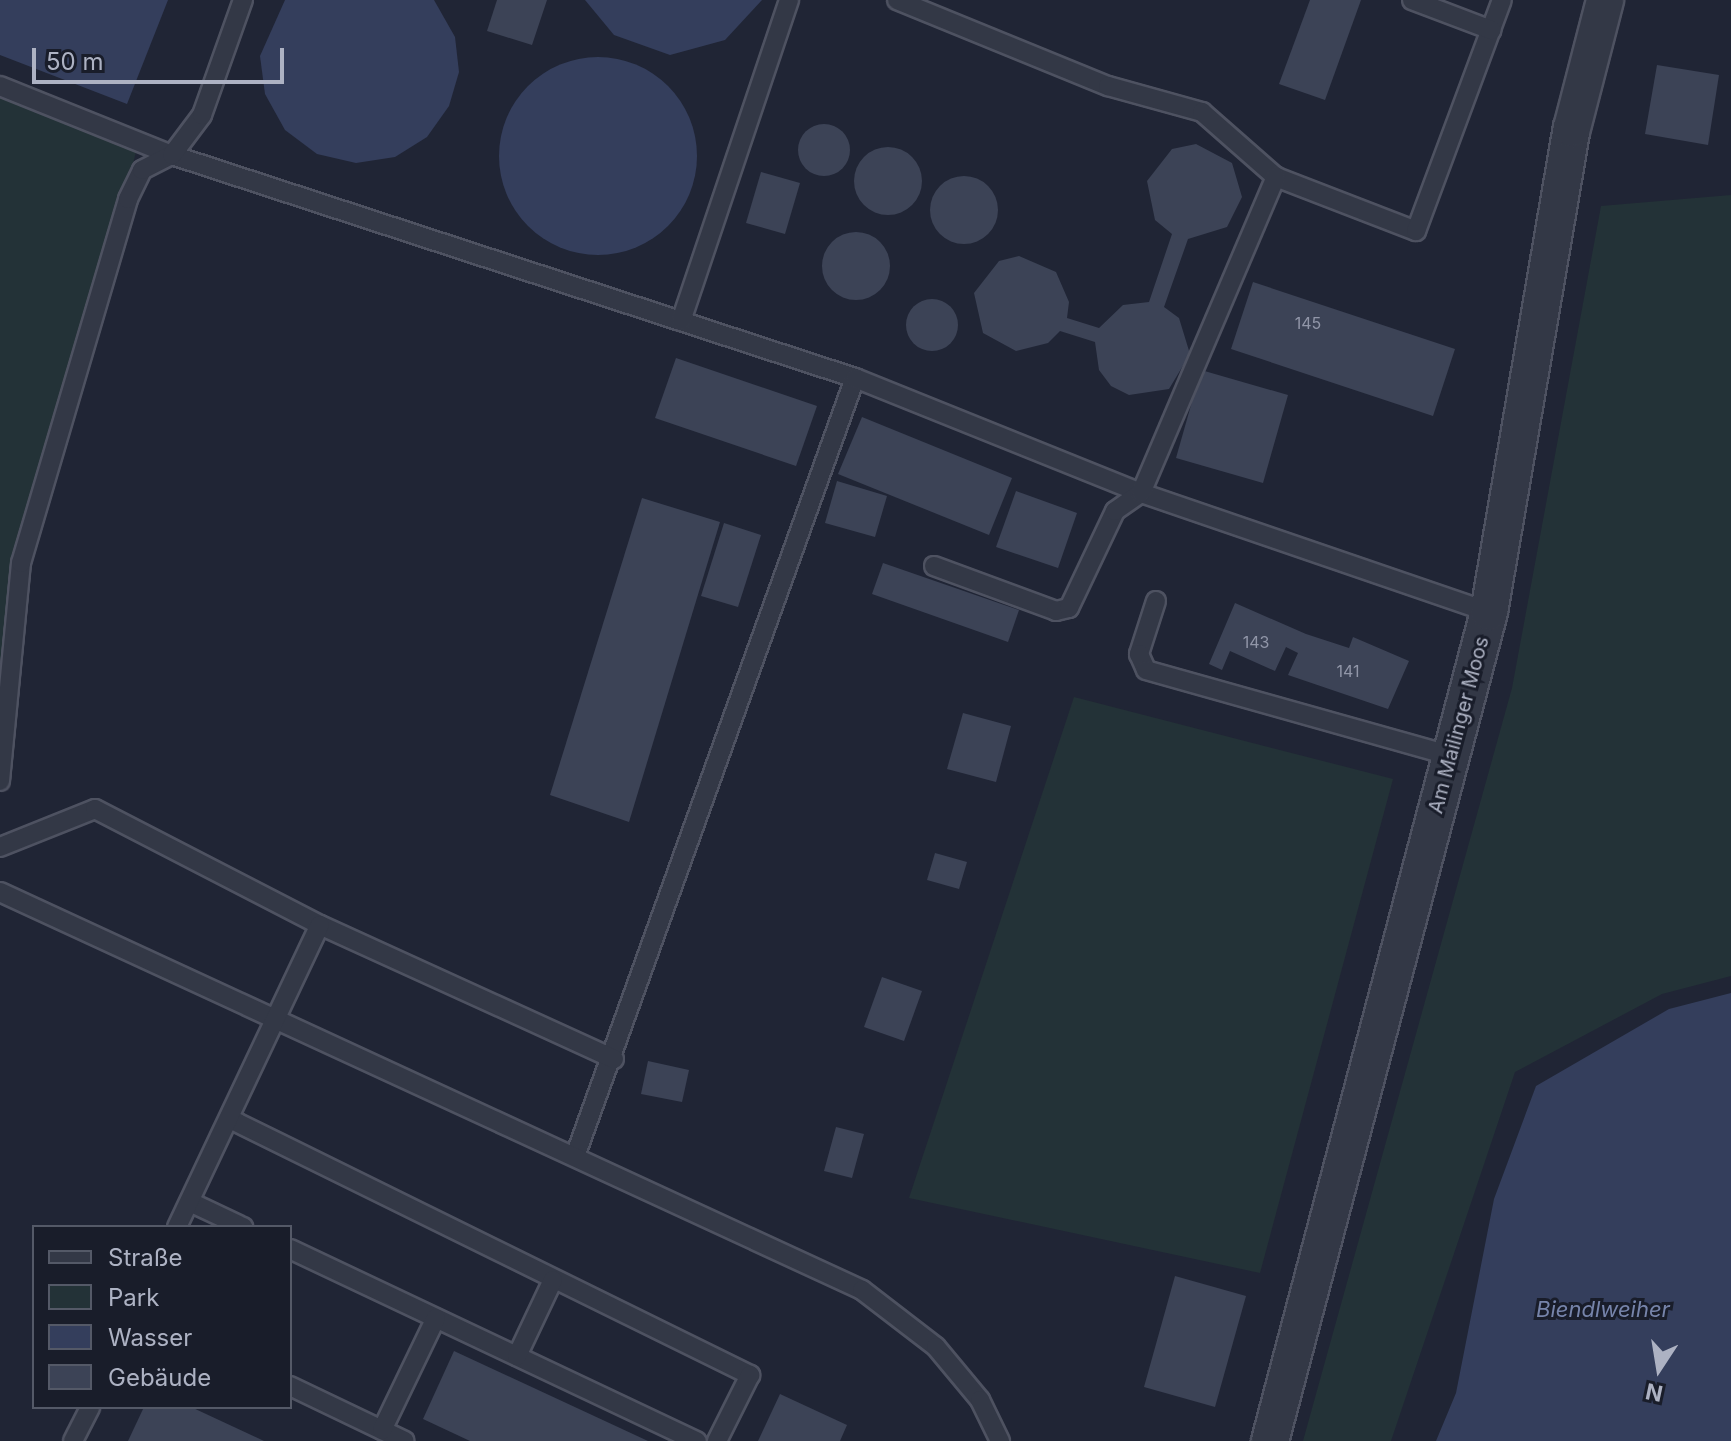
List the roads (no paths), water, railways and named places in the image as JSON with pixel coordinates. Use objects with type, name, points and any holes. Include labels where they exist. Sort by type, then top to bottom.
[{"type":"street","name":"Am Mailinger Moos","points":[[1270,1441],[1489,612],[1572,128],[1605,0]]},
{"type":"lane","points":[[0,781],[21,563],[43,473],[128,199],[142,170],[172,155],[202,115],[243,0]]},
{"type":"lane","points":[[681,321],[789,0]]},
{"type":"lane","points":[[897,0],[1108,86],[1202,112],[1276,177],[1416,231],[1502,0]]},
{"type":"lane","points":[[1418,1],[1491,30]]},
{"type":"lane","points":[[0,86],[172,155],[855,378],[1141,493],[1489,612]]},
{"type":"lane","points":[[934,566],[1056,611],[1069,608],[1115,511],[1141,493],[1276,177]]},
{"type":"lane","points":[[576,1154],[614,1059],[855,378]]},
{"type":"lane","points":[[1156,601],[1139,654],[1146,670],[1451,756]]},
{"type":"lane","points":[[0,847],[95,809],[320,925],[614,1059]]},
{"type":"lane","points":[[0,892],[576,1154],[862,1290],[936,1347],[980,1400],[1000,1441]]},
{"type":"lane","points":[[178,1225],[279,1018],[320,925]]},
{"type":"lane","points":[[230,1119],[750,1375],[717,1441]]},
{"type":"lane","points":[[190,1202],[239,1225]]},
{"type":"lane","points":[[292,1250],[697,1441]]},
{"type":"lane","points":[[517,1356],[553,1280]]},
{"type":"lane","points":[[382,1430],[436,1318]]},
{"type":"lane","points":[[292,1387],[405,1441]]},
{"type":"lane","points":[[73,1441],[89,1409]]},
{"type":"water","points":[[0,0],[168,0],[127,104],[0,55]]},
{"type":"water","points":[[285,0],[434,0],[455,37],[459,72],[449,106],[427,137],[395,157],[356,163],[317,154],[285,130],[265,94],[260,56]]},
{"type":"water","points":[[585,0],[762,0],[725,40],[670,55],[614,35]]},
{"type":"water","points":[[598,57],[636,65],[668,86],[689,118],[697,156],[689,194],[668,226],[636,247],[598,255],[560,247],[528,226],[507,194],[499,156],[507,118],[528,86],[560,65]]},
{"type":"water","name":"Biendlweiher","points":[[1731,993],[1731,1441],[1436,1441],[1456,1393],[1494,1199],[1536,1086],[1669,1009]]}]
